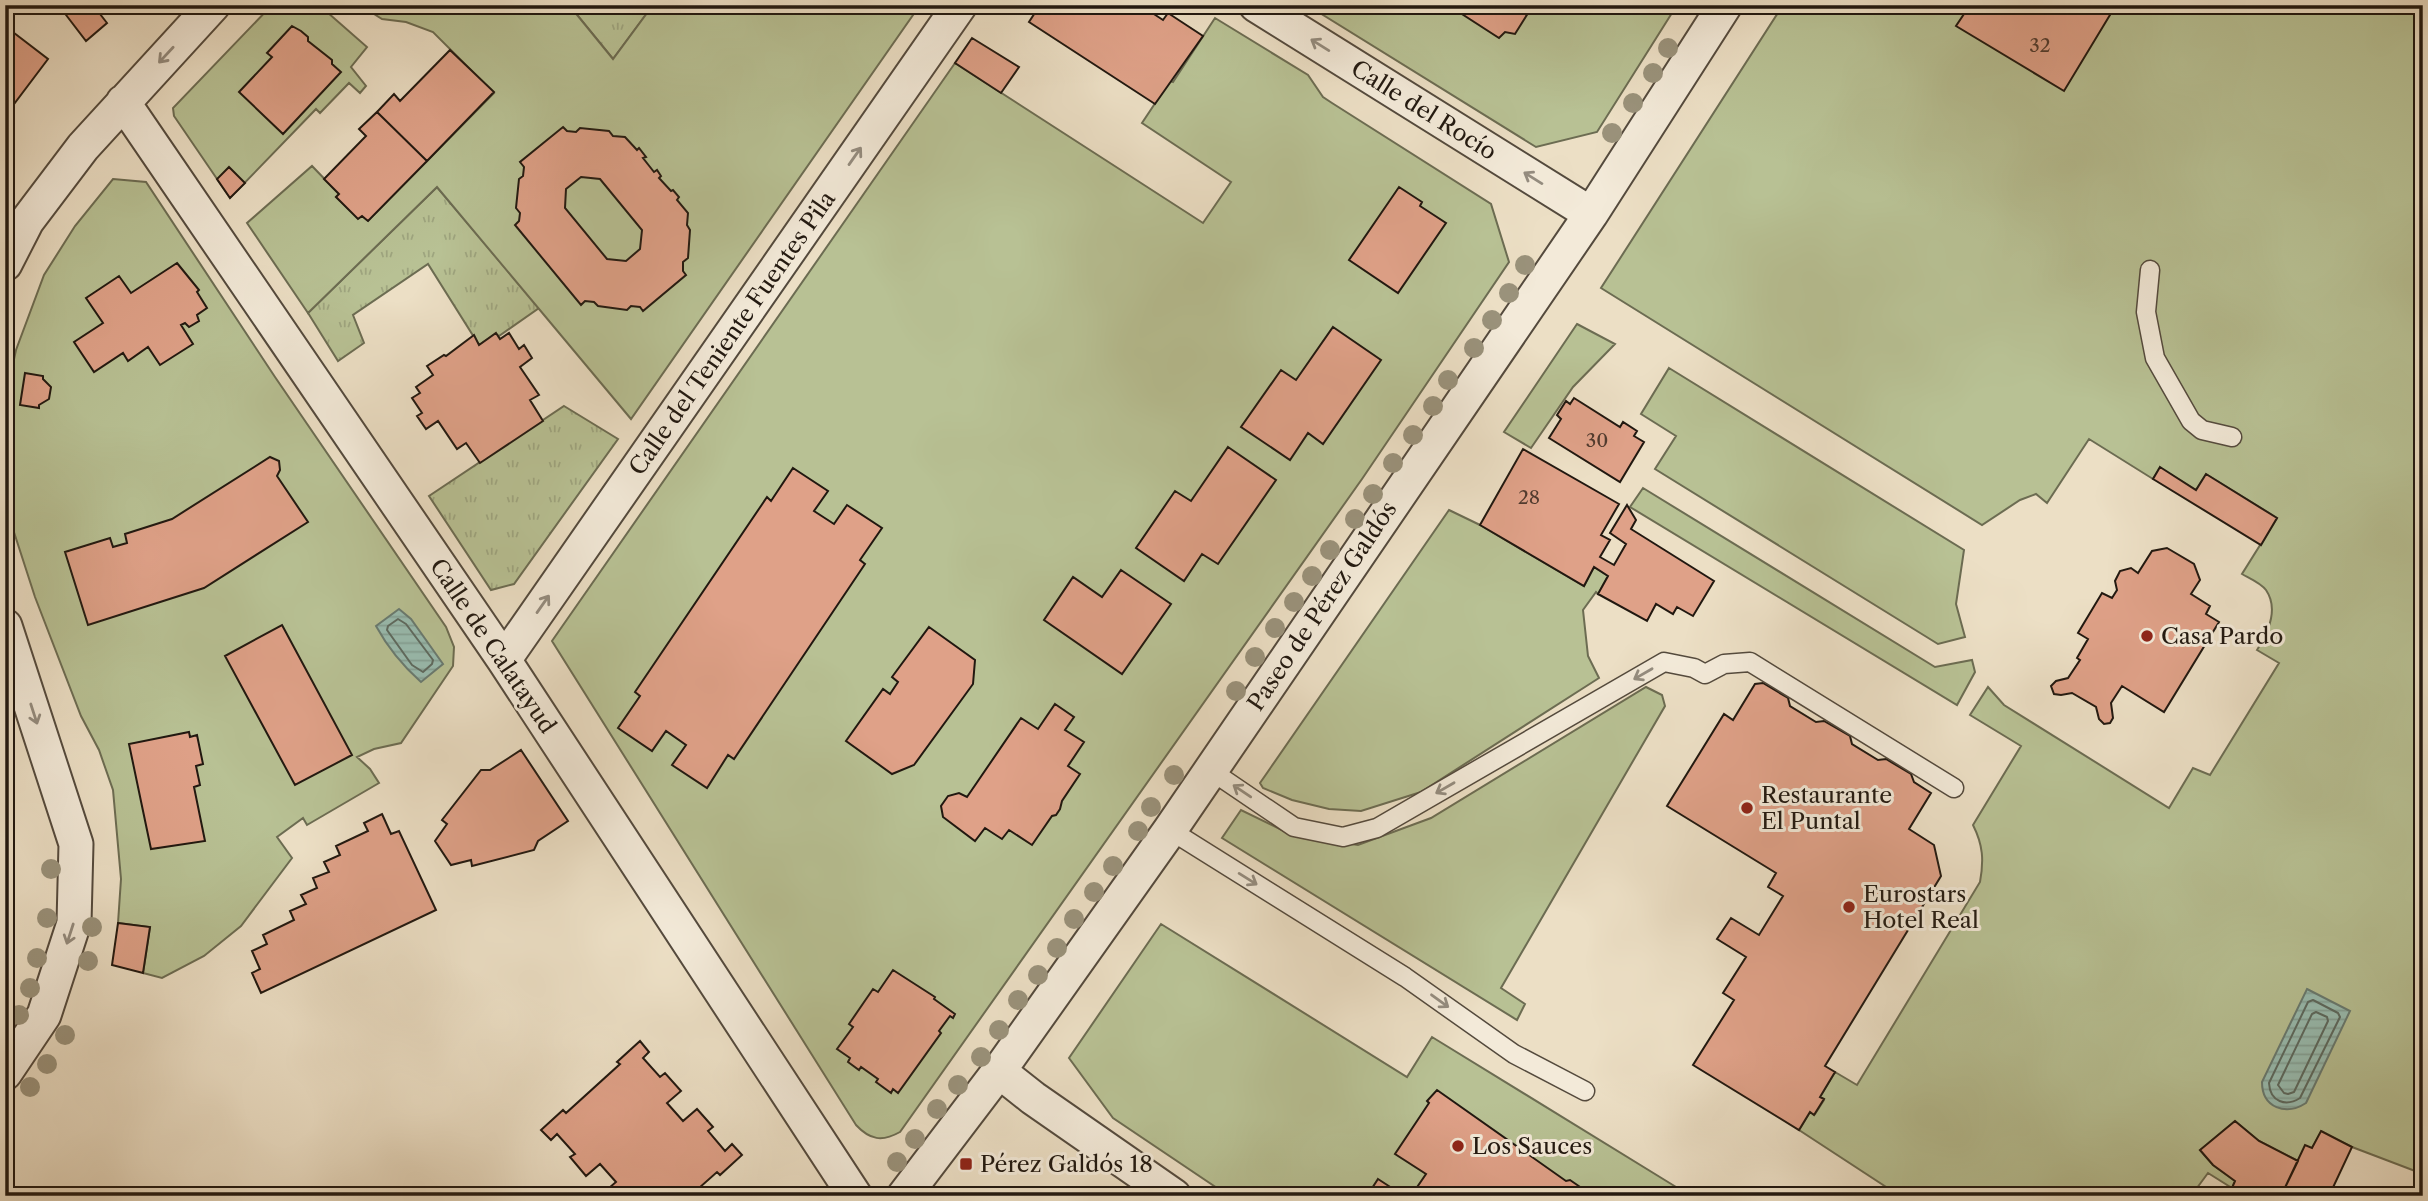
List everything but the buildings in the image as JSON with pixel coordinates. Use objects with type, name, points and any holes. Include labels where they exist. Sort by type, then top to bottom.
[{"type":"street","points":[[5,264],[27,221],[83,147],[213,5]]},
{"type":"street","name":"Calle del Teniente Fuentes Pila","points":[[504,660],[960,5]]},
{"type":"street","name":"Calle del Rocío","points":[[1256,5],[1591,215]]},
{"type":"street","name":"Paseo de Pérez Galdós","points":[[904,1196],[999,1071],[1170,830],[1591,215],[1725,5]]},
{"type":"street","name":"Calle de Calatayud","points":[[123,102],[504,660],[855,1196]]},
{"type":"street","points":[[5,626],[76,844],[74,923],[44,1014],[5,1073]]},
{"type":"street","points":[[999,1071],[1032,1098],[1174,1196]]},
{"type":"lane","points":[[2150,270],[2146,312],[2155,358],[2191,421],[2202,430],[2232,437]]},
{"type":"lane","points":[[1210,770],[1294,827],[1343,837],[1377,828],[1664,662],[1694,668],[1705,674],[1724,664],[1750,662],[1954,788]]},
{"type":"lane","points":[[1170,830],[1405,977],[1514,1054],[1585,1091]]},
{"type":"green space","points":[[272,5],[319,5],[367,47],[351,67],[366,86],[360,93],[349,83],[320,113],[316,109],[230,198],[174,116],[173,108]]},
{"type":"green space","points":[[360,5],[569,5],[613,59],[653,5],[920,5],[631,419],[437,187],[308,313],[247,223],[312,166],[339,194],[336,197],[358,218],[362,216],[368,221],[494,93],[433,32],[406,22],[382,19]]},
{"type":"green space","points":[[569,5],[653,5],[613,59]]},
{"type":"green space","points":[[1307,5],[1677,5],[1597,132],[1536,147]]},
{"type":"green space","points":[[1783,5],[2423,5],[2423,1174],[2321,1132],[2312,1148],[2298,1161],[2259,1141],[2235,1121],[2200,1150],[2213,1165],[2235,1181],[2232,1188],[2208,1173],[2191,1196],[1900,1196],[1799,1130],[1810,1112],[1815,1114],[1824,1100],[1820,1097],[1835,1072],[1857,1085],[1980,882],[1982,853],[1973,825],[2021,746],[1970,715],[1988,687],[2004,705],[2169,808],[2193,768],[2210,775],[2279,663],[2257,650],[2265,636],[2272,613],[2270,597],[2261,585],[2242,574],[2277,518],[2206,474],[2196,490],[2160,468],[2153,479],[2089,439],[2047,503],[2036,494],[2020,500],[1982,525],[1601,288]]},
{"type":"green space","points":[[1215,18],[1308,75],[1323,97],[1491,204],[1509,262],[1362,479],[900,1132],[876,1138],[856,1125],[552,641],[955,63],[1203,223],[1231,182],[1142,123]]},
{"type":"green space","points":[[113,179],[146,182],[446,627],[454,647],[453,666],[401,743],[374,749],[357,757],[370,769],[379,783],[307,825],[303,818],[277,837],[292,858],[241,926],[204,956],[162,978],[143,973],[150,927],[118,923],[121,879],[113,790],[35,597],[12,526],[5,470],[9,382],[16,350],[44,275],[75,226]]},
{"type":"green space","points":[[437,187],[539,308],[499,336],[496,334],[479,345],[428,264],[353,315],[364,343],[338,361],[308,313]]},
{"type":"green space","points":[[1577,324],[1615,344],[1573,387],[1531,448],[1504,432]]},
{"type":"green space","points":[[1669,368],[1964,550],[1956,604],[1965,637],[1938,644],[1655,469],[1676,436],[1641,414]]},
{"type":"green space","points":[[564,406],[618,439],[514,584],[491,590],[429,496]]},
{"type":"green space","points":[[1643,488],[1935,667],[1972,660],[1975,672],[1957,705],[1630,507]]},
{"type":"green space","points":[[1449,510],[1480,525],[1584,586],[1594,567],[1608,576],[1598,594],[1596,592],[1583,610],[1588,656],[1599,678],[1421,792],[1361,811],[1329,809],[1292,800],[1263,788],[1260,783]]},
{"type":"green space","points":[[1646,687],[1662,695],[1665,706],[1501,988],[1525,1004],[1517,1020],[1222,838],[1241,810],[1292,835],[1358,845],[1431,818]]},
{"type":"green space","points":[[1161,924],[1407,1077],[1432,1037],[1681,1190],[1678,1196],[1229,1196],[1113,1118],[1069,1058]]},
{"type":"water","points":[[399,609],[411,619],[443,664],[421,682],[396,656],[376,626]]},
{"type":"water","points":[[2307,989],[2350,1011],[2306,1103],[2283,1109],[2276,1107],[2266,1098],[2262,1082]]},
{"type":"place","name":"Casa Pardo","points":[[2147,636]]},
{"type":"place","name":"Restaurante El Puntal","points":[[1747,808]]},
{"type":"place","name":"Eurostars Hotel Real","points":[[1849,907]]},
{"type":"place","name":"Los Sauces","points":[[1458,1146]]},
{"type":"place","name":"Pérez Galdós 18","points":[[966,1164]]}]
